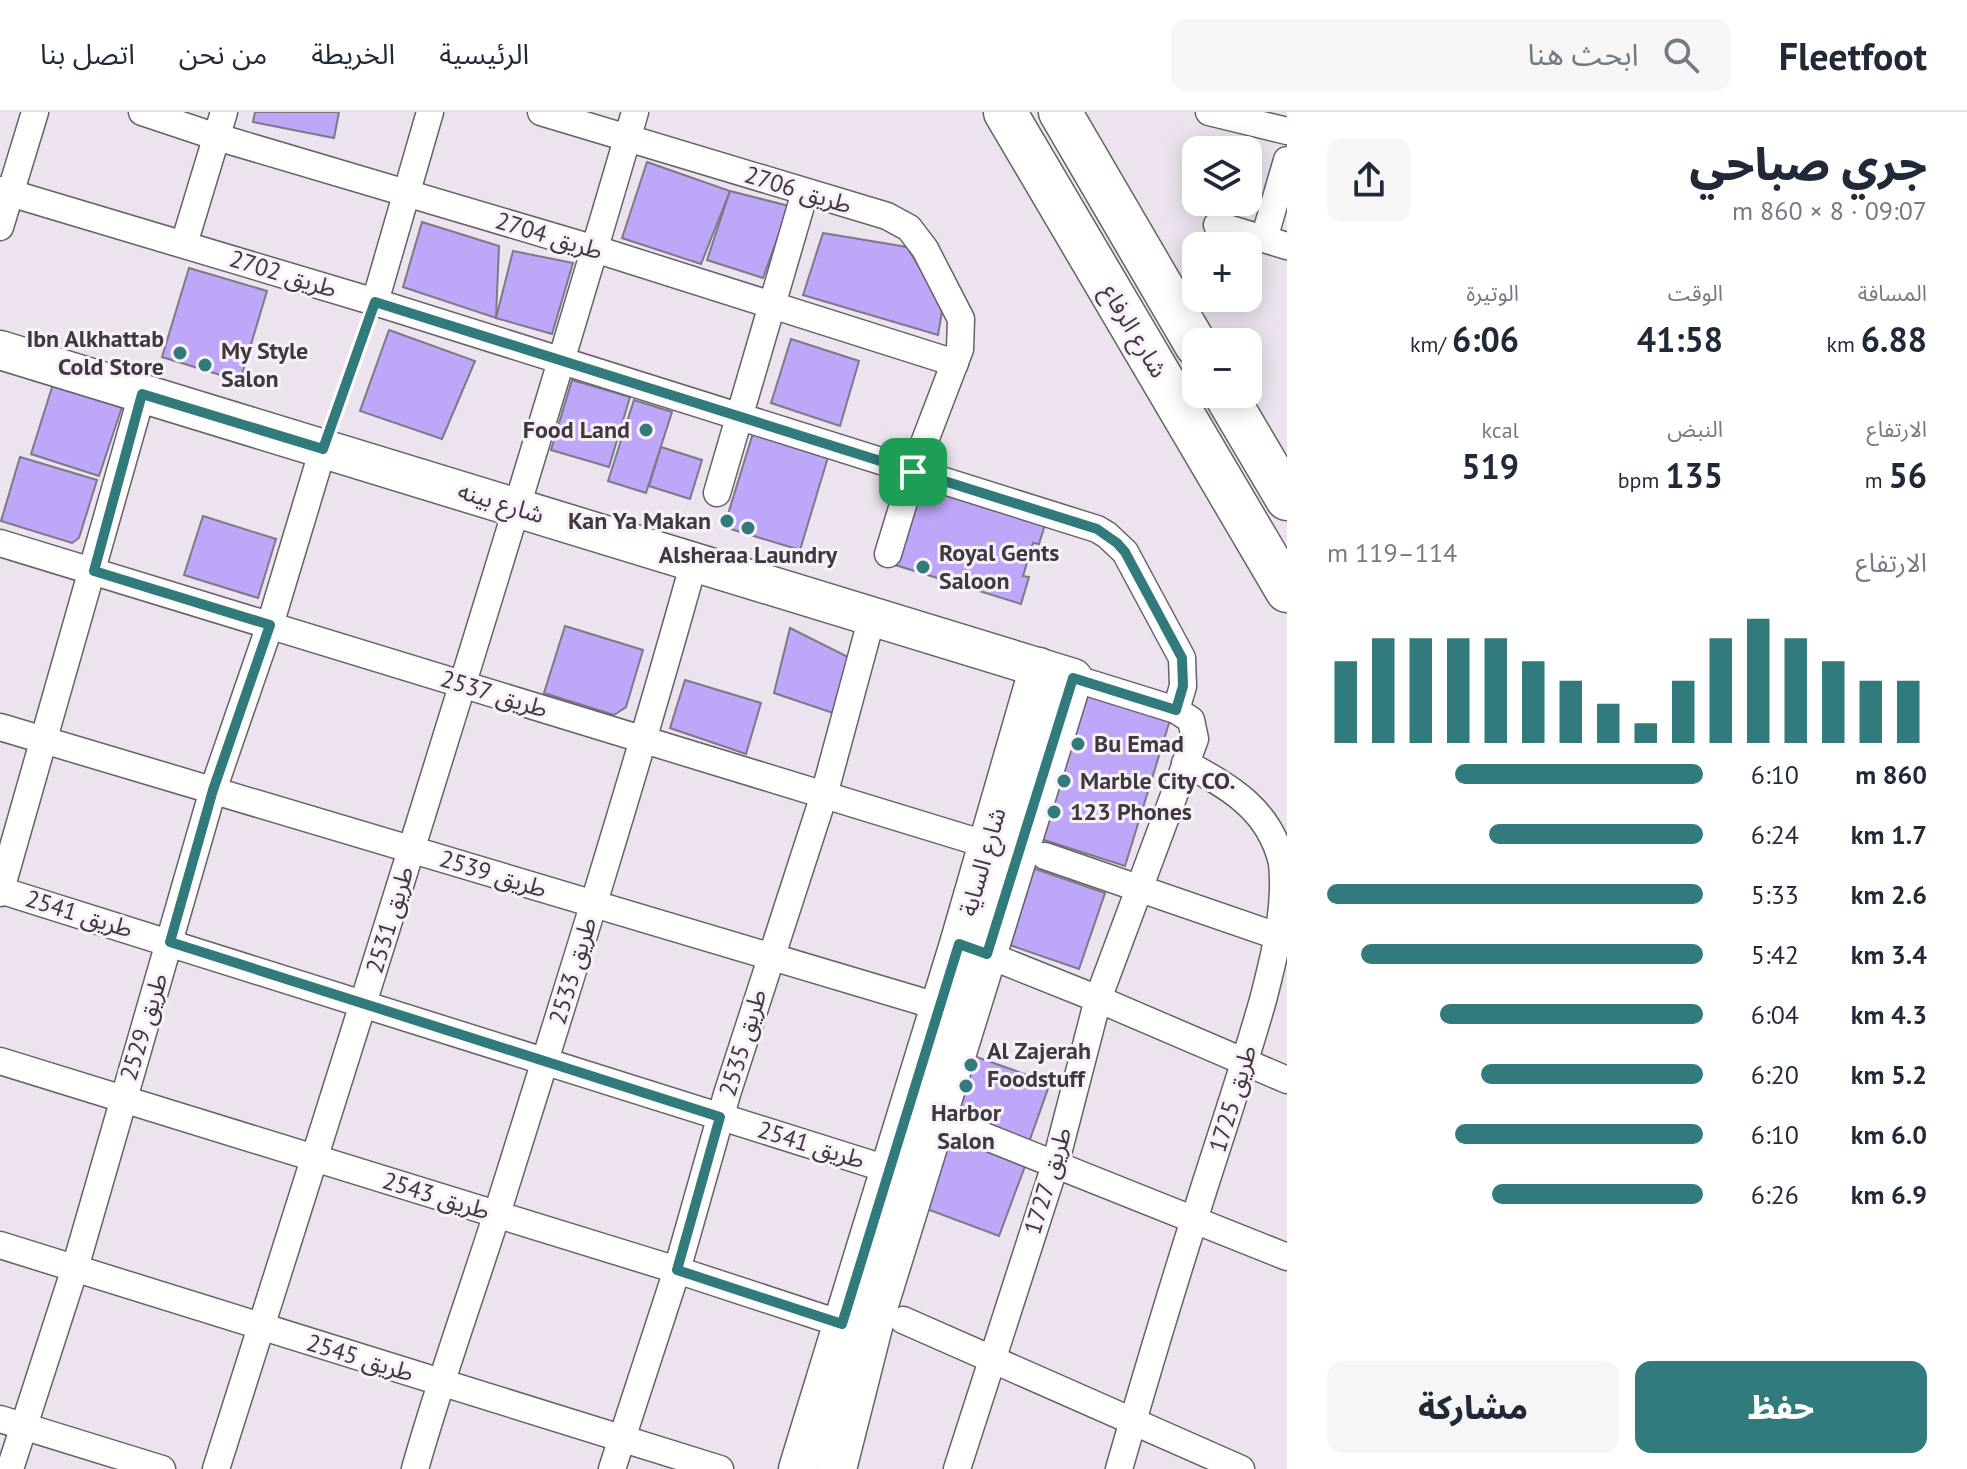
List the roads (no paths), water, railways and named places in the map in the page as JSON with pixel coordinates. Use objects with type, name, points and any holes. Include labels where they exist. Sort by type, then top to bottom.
[{"type":"main road","name":"شارع الرفاع","points":[[1005,112],[1287,591]]},
{"type":"main road","name":"شارع الرفاع","points":[[1060,112],[1186,328]]},
{"type":"main road","points":[[1233,408],[1287,499]]},
{"type":"street","points":[[0,227],[5,192],[35,112]]},
{"type":"street","name":"طريق 2704","points":[[142,112],[221,124],[407,193],[955,363]]},
{"type":"street","points":[[375,302],[430,112]]},
{"type":"street","name":"طريق 2706","points":[[541,112],[887,216],[899,221],[919,238],[961,319],[960,349],[913,472],[888,554]]},
{"type":"street","name":"طريق 2531","points":[[216,1469],[464,684],[635,112]]},
{"type":"street","points":[[1209,112],[1287,131]]},
{"type":"street","points":[[184,244],[221,124]]},
{"type":"street","points":[[1217,225],[1276,243],[1287,160]]},
{"type":"street","name":"طريق 2702","points":[[5,192],[375,302],[1085,525],[1107,535],[1125,552],[1182,658],[1180,712]]},
{"type":"street","points":[[717,493],[805,192]]},
{"type":"street","name":"شارع بينه","points":[[0,350],[1180,712]]},
{"type":"street","points":[[0,891],[94,571],[142,394]]},
{"type":"street","name":"طريق 2529","points":[[10,1469],[11,1423],[75,1268],[213,790],[270,625],[323,449]]},
{"type":"street","name":"طريق 2537","points":[[0,543],[988,845]]},
{"type":"street","name":"طريق 2533","points":[[415,1469],[440,1382],[497,1215],[594,904],[694,562]]},
{"type":"street","name":"طريق 2535","points":[[612,1469],[677,1270],[770,956],[824,795],[872,617]]},
{"type":"street","name":"شارع الساية","points":[[798,1469],[872,1326],[890,1170],[940,1007],[973,949],[988,845],[1056,673]]},
{"type":"street","name":"شارع الساية","points":[[837,1469],[973,949],[1056,673]]},
{"type":"street","name":"طريق 1727","points":[[957,1469],[1055,1165],[1098,999],[1195,739],[1194,727],[1180,712]]},
{"type":"street","name":"طريق 2539","points":[[0,727],[940,1007]]},
{"type":"street","name":"طريق 1725","points":[[1119,1469],[1245,1064],[1280,937],[1285,891],[1283,866],[1275,841],[1263,819],[1246,800],[1226,785],[1185,763]]},
{"type":"street","points":[[1045,856],[1280,937]]},
{"type":"street","name":"طريق 2541","points":[[0,891],[364,1002],[890,1170]]},
{"type":"street","points":[[973,949],[1287,1080]]},
{"type":"street","name":"طريق 2543","points":[[0,1061],[677,1270],[991,1361],[1241,1469]]},
{"type":"street","points":[[954,1124],[1287,1257]]},
{"type":"street","name":"طريق 2545","points":[[0,1245],[720,1469]]},
{"type":"street","points":[[11,1423],[162,1469]]},
{"type":"place","name":"Ibn Alkhattab Cold Store","points":[[180,353]]},
{"type":"place","name":"My Style Salon","points":[[205,365]]},
{"type":"place","name":"Food Land","points":[[646,430]]},
{"type":"place","name":"Kan Ya Makan","points":[[727,521]]},
{"type":"place","name":"Alsheraa Laundry","points":[[748,528]]},
{"type":"place","name":"Royal Gents Saloon","points":[[923,567]]},
{"type":"place","name":"Bu Emad","points":[[1078,744]]},
{"type":"place","name":"Marble City CO.","points":[[1064,781]]},
{"type":"place","name":"123 Phones","points":[[1054,812]]},
{"type":"place","name":"Al Zajerah Foodstuff","points":[[971,1065]]},
{"type":"place","name":"Harbor Salon","points":[[966,1086]]}]
